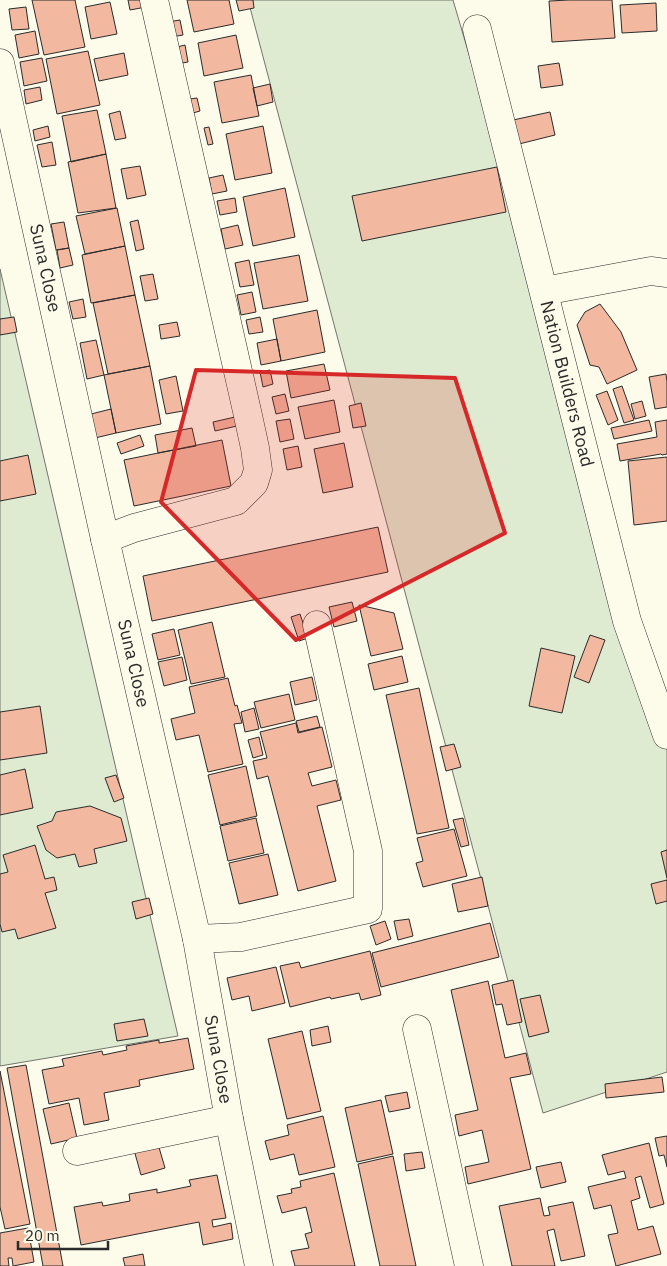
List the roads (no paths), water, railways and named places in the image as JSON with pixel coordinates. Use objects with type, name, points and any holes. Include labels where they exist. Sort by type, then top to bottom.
[{"type":"street","points":[[105,539],[134,528],[236,501],[254,483],[258,470],[256,448],[154,0]]},
{"type":"street","name":"Nation Builders Road","points":[[477,29],[628,621],[665,722]]},
{"type":"street","name":"Suna Close","points":[[0,63],[105,539],[197,939],[229,1119],[259,1266]]},
{"type":"street","points":[[544,291],[651,271],[667,273]]},
{"type":"street","points":[[197,939],[241,937],[368,909],[368,851],[317,625]]},
{"type":"street","points":[[417,1029],[469,1266]]},
{"type":"street","points":[[77,1151],[229,1119]]}]
